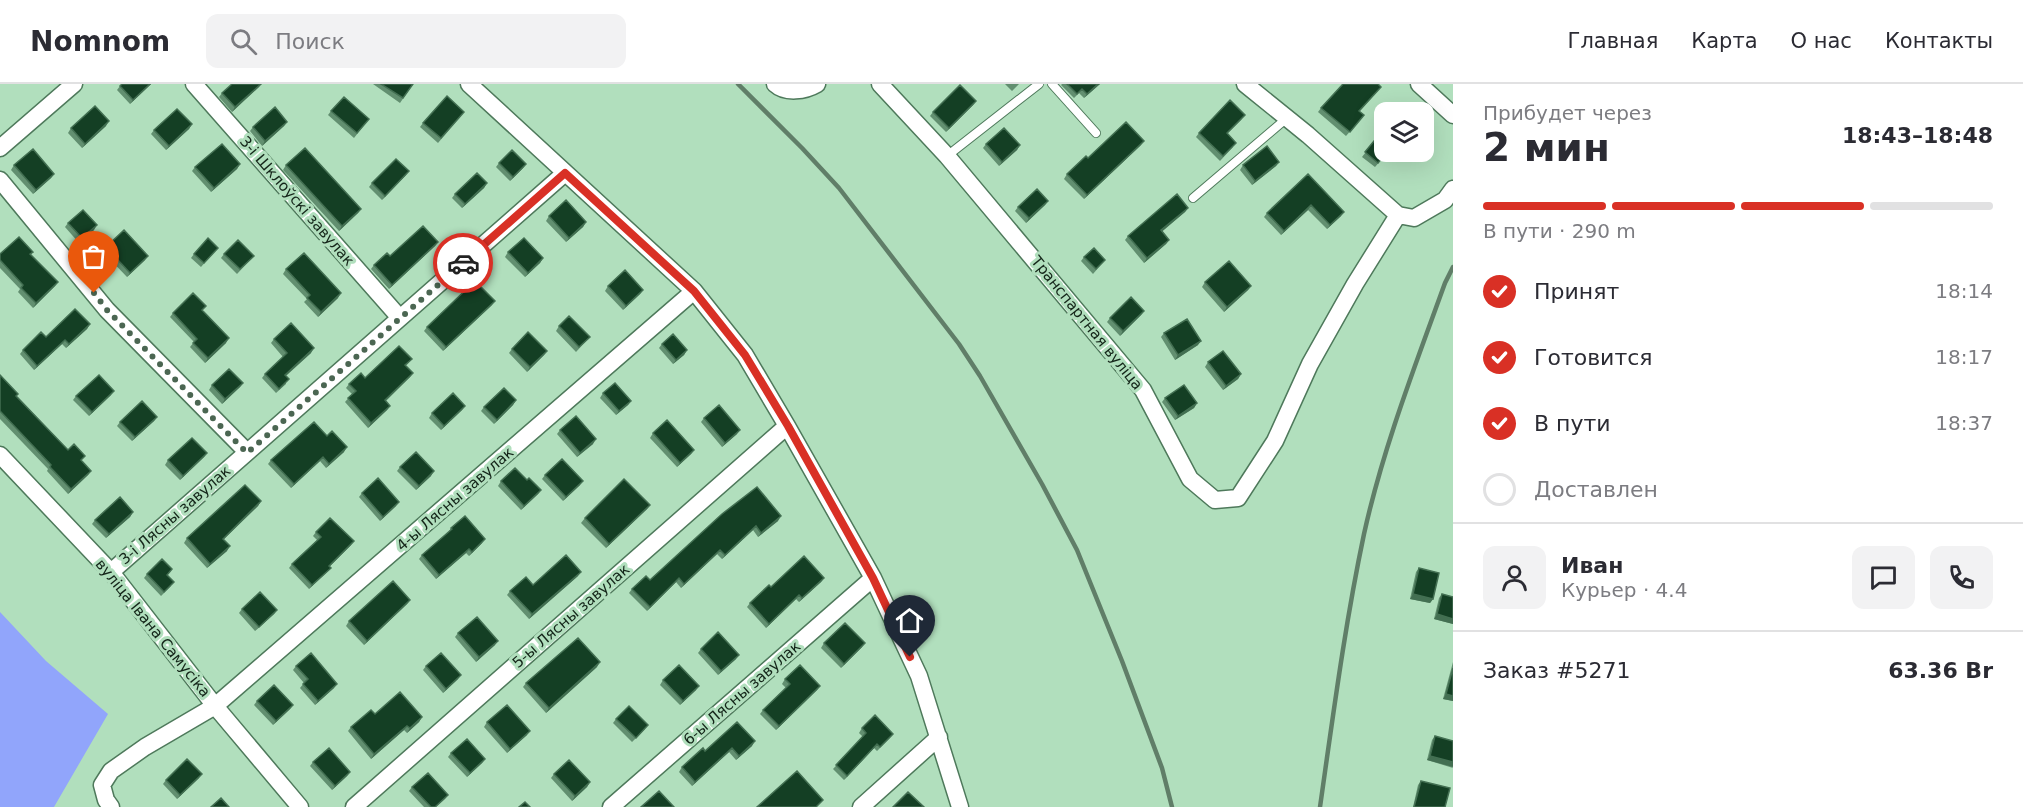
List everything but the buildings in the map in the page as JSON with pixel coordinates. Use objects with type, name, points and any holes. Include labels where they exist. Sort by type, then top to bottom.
[{"type":"street","points":[[0,148],[74,84]]},
{"type":"street","name":"3-і Шклоўскі завулак","points":[[194,84],[400,318]]},
{"type":"street","points":[[469,84],[694,291],[745,355],[788,426],[873,578],[920,676],[960,807]]},
{"type":"street","points":[[775,84],[780,88],[806,90],[817,84]]},
{"type":"street","name":"Транспартная вуліца","points":[[880,84],[947,156],[1143,390],[1190,479],[1215,500],[1238,498],[1275,441],[1310,364],[1355,284],[1398,215]]},
{"type":"street","points":[[1245,84],[1398,215],[1414,218],[1445,200],[1453,189]]},
{"type":"street","points":[[1419,84],[1453,115]]},
{"type":"street","name":"3-і Лясны завулак","points":[[111,572],[565,173]]},
{"type":"street","points":[[0,180],[107,310],[247,453]]},
{"type":"street","name":"4-ы Лясны завулак","points":[[108,803],[102,786],[111,771],[145,747],[215,706],[694,291]]},
{"type":"street","name":"5-ы Лясны завулак","points":[[354,807],[788,426]]},
{"type":"street","name":"вуліца Івана Самусіка","points":[[0,455],[111,572],[215,706],[300,807]]},
{"type":"street","name":"6-ы Лясны завулак","points":[[611,807],[873,578]]},
{"type":"street","points":[[861,807],[939,737]]},
{"type":"lane","points":[[947,156],[1039,84]]},
{"type":"lane","points":[[1052,84],[1096,133]]},
{"type":"lane","points":[[1193,198],[1287,118]]},
{"type":"shaded area","points":[[0,612],[46,661],[108,714],[54,807],[0,807]]},
{"type":"railway","points":[[738,84],[839,188],[959,344],[980,376],[1077,550],[1162,768],[1172,807]]},
{"type":"railway","points":[[1320,807],[1345,636],[1364,534],[1380,470],[1400,407],[1445,283],[1453,267]]},
{"type":"way so far","points":[[94,293],[107,310],[247,453],[463,263]]},
{"type":"route","points":[[463,263],[565,173],[694,291],[745,355],[788,426],[873,578],[910,657]]}]
